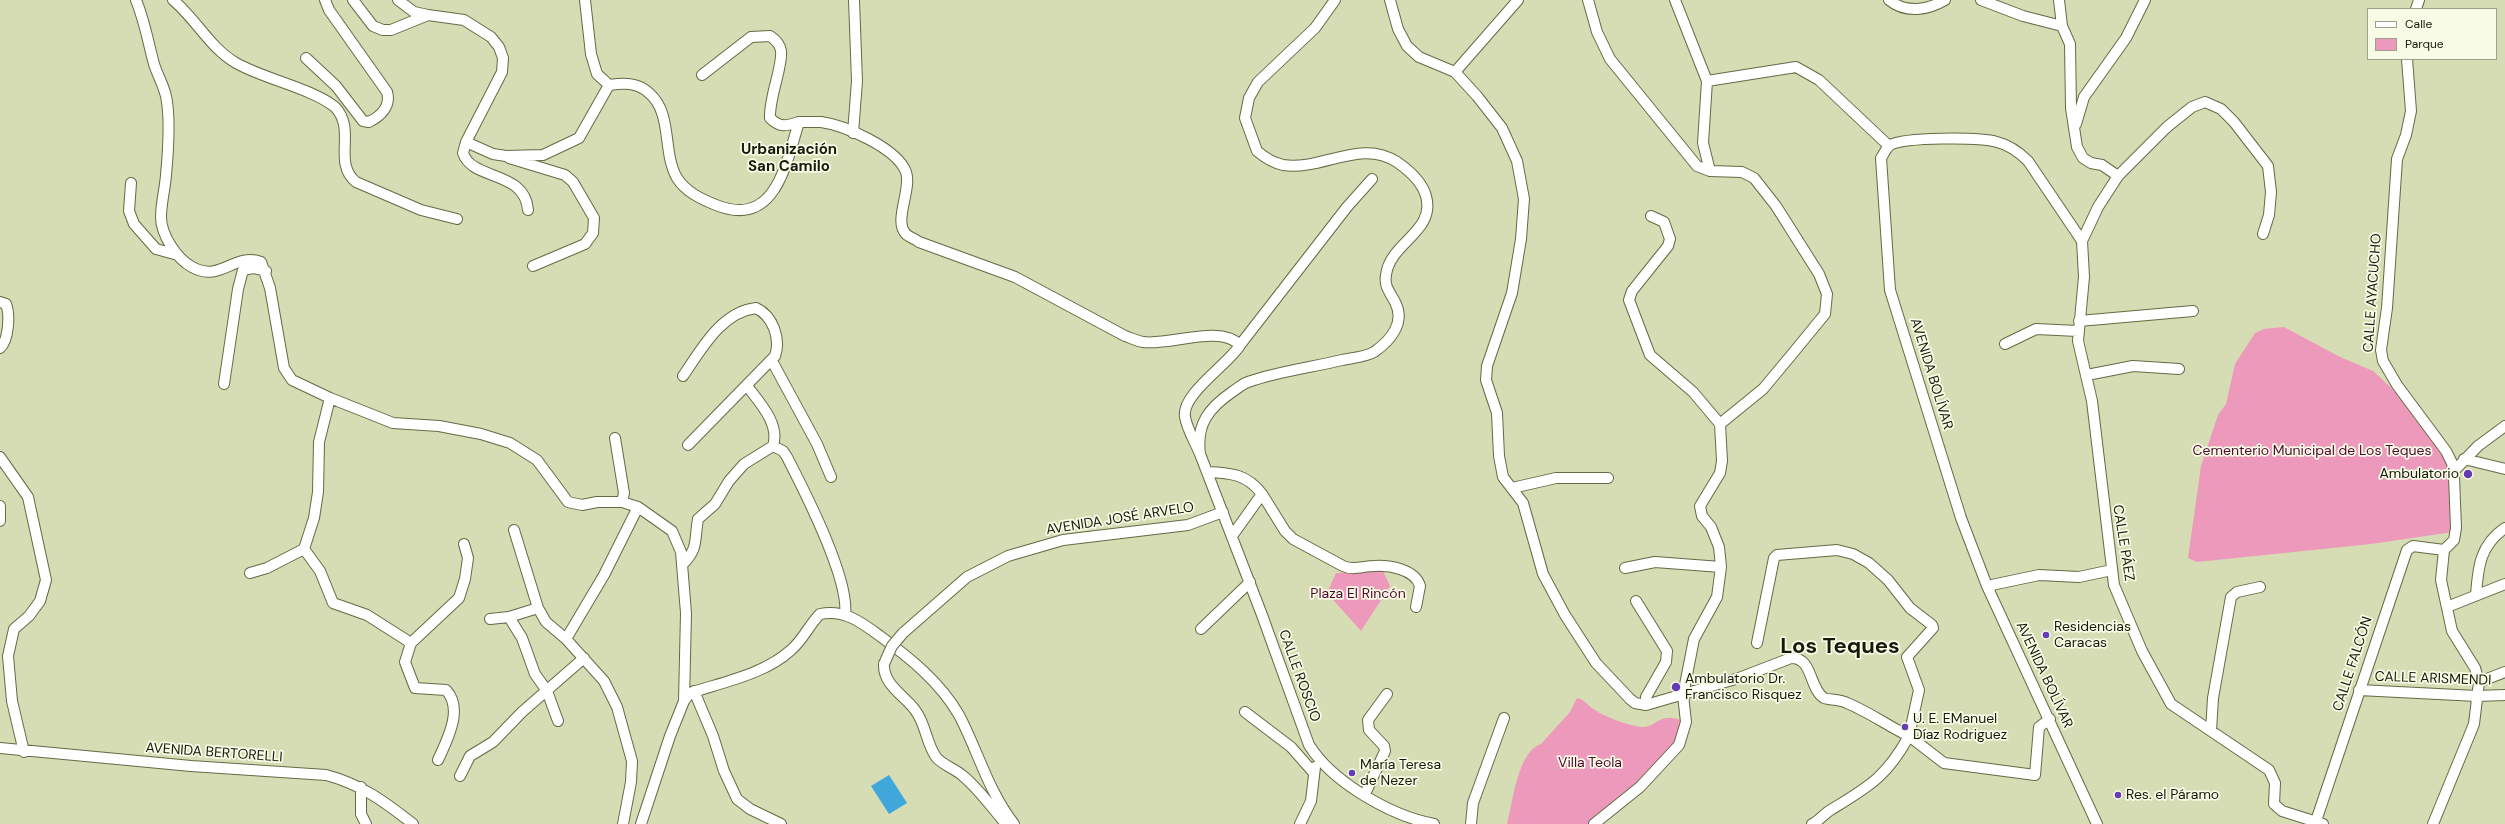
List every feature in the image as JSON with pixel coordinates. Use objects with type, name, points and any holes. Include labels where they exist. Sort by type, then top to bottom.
[{"type":"street","points":[[136,0],[146,25],[154,64],[167,101],[167,174],[161,218],[165,234],[178,255],[191,267],[206,272],[221,271],[243,260],[252,259],[261,262],[266,272],[284,368],[292,380],[330,398],[393,423],[439,426],[481,434],[510,443],[537,460],[568,502],[582,505],[597,502],[622,502],[638,507],[672,530],[681,552],[686,613],[684,700],[641,824]]},
{"type":"street","points":[[173,0],[189,14],[219,50],[236,63],[327,101],[335,107],[346,126],[345,166],[349,175],[356,182],[421,210],[457,219]]},
{"type":"street","points":[[306,58],[336,86],[363,122],[369,122],[384,111],[389,98],[387,92],[329,10],[325,0]]},
{"type":"street","points":[[353,0],[373,26],[383,30],[391,30],[428,15]]},
{"type":"street","points":[[398,0],[414,12],[464,20],[491,38],[499,47],[503,58],[502,72],[466,142],[463,153],[469,164],[519,189],[525,196],[528,210]]},
{"type":"street","points":[[585,0],[590,54],[597,74],[610,85],[630,83],[649,93],[660,107],[668,156],[677,178],[696,197],[735,211],[752,209],[765,200],[779,185],[799,122]]},
{"type":"street","points":[[854,0],[857,81],[854,133]]},
{"type":"street","points":[[1200,454],[1198,439],[1200,428],[1215,404],[1247,382],[1373,353],[1394,334],[1399,320],[1396,303],[1387,291],[1386,276],[1389,261],[1397,249],[1415,233],[1425,220],[1429,210],[1422,184],[1397,162],[1381,154],[1370,152],[1302,165],[1282,165],[1257,151],[1245,118],[1249,98],[1258,82],[1315,28],[1335,0]]},
{"type":"street","points":[[1390,0],[1398,29],[1407,46],[1419,58],[1455,72],[1477,96],[1502,128],[1517,161],[1524,199],[1512,292],[1487,366],[1486,380],[1497,413],[1499,456],[1503,477],[1523,503],[1543,574],[1565,615],[1596,663],[1630,699],[1635,703],[1646,705],[1683,695],[1793,658],[1803,662],[1816,689],[1824,698],[1836,699],[1845,702],[1909,736],[1944,763],[2035,775],[2039,727],[2050,719]]},
{"type":"street","points":[[1455,72],[1518,0]]},
{"type":"street","points":[[1588,0],[1597,32],[1610,59],[1697,166],[1710,170],[1742,172],[1754,178],[1819,274],[1827,294],[1825,314],[1794,353],[1763,389],[1720,424]]},
{"type":"street","points":[[1675,0],[1707,81],[1703,143],[1710,170]]},
{"type":"street","points":[[1889,0],[1905,8],[1922,10],[1945,0]]},
{"type":"street","points":[[1981,0],[2023,16],[2062,26]]},
{"type":"street","points":[[2059,0],[2062,26],[2070,44],[2071,108],[2076,128],[2077,146],[2083,158],[2091,163],[2102,165],[2118,176]]},
{"type":"street","points":[[2076,128],[2084,97],[2126,38],[2145,0]]},
{"type":"street","points":[[702,76],[751,37],[770,36],[777,42],[781,52],[770,105],[770,118],[776,124],[785,127],[799,122],[822,122],[854,133],[892,152],[906,171],[908,189],[900,220],[905,234],[919,242],[1015,277],[1125,336],[1144,342],[1218,336],[1233,338],[1240,345],[1347,207],[1372,179]]},
{"type":"street","name":"CALLE AYACUCHO","points":[[2407,60],[2411,111],[2406,135],[2397,159],[2387,308],[2381,350],[2383,361],[2397,385],[2446,451],[2453,472],[2456,528],[2454,540],[2444,550],[2441,580],[2452,631],[2475,668],[2479,682],[2474,724],[2434,824]]},
{"type":"street","points":[[1707,81],[1796,67],[1819,80],[1889,146],[1900,142],[1965,138],[1997,142],[2016,150],[2039,176],[2082,241]]},
{"type":"street","points":[[506,156],[543,155],[579,138],[610,85]]},
{"type":"street","points":[[2082,241],[2098,207],[2118,176],[2167,126],[2192,107],[2205,102],[2221,109],[2234,122],[2268,166],[2271,192],[2269,215],[2263,234]]},
{"type":"street","points":[[466,142],[493,154],[506,156],[565,175],[573,182],[594,218],[592,232],[585,244],[533,266]]},
{"type":"street","name":"AVENIDA BOLÍVAR","points":[[1889,146],[1881,158],[1890,290],[1961,518],[1987,586],[2050,719],[2097,824]]},
{"type":"street","points":[[132,183],[129,211],[134,224],[156,249],[178,255]]},
{"type":"street","points":[[1594,824],[1640,787],[1679,745],[1686,722],[1683,695],[1694,639],[1717,597],[1721,567],[1719,547],[1711,527],[1702,516],[1700,506],[1720,473],[1722,461],[1720,424],[1693,392],[1650,355],[1629,300],[1632,291],[1668,246],[1670,238],[1664,222],[1651,216]]},
{"type":"street","name":"CALLE PÁEZ","points":[[2082,241],[2084,277],[2078,326],[2078,341],[2087,375],[2114,585],[2142,651],[2172,704],[2269,770],[2276,783],[2274,804],[2282,811],[2318,823]]},
{"type":"street","points":[[224,384],[238,289],[243,270],[253,268],[266,272]]},
{"type":"street","points":[[0,302],[6,304],[8,310],[5,342],[0,348]]},
{"type":"street","points":[[683,376],[712,335],[735,314],[748,309],[756,308],[762,311],[773,327],[778,345],[772,361],[688,445]]},
{"type":"street","points":[[2005,344],[2036,329],[2078,326],[2193,311]]},
{"type":"street","name":"CALLE ROSCIO","points":[[1240,345],[1236,352],[1210,374],[1185,409],[1185,417],[1250,582],[1309,745],[1319,760],[1365,794],[1397,813],[1434,824]]},
{"type":"street","points":[[772,361],[817,444],[831,477]]},
{"type":"street","points":[[2087,375],[2133,366],[2179,369]]},
{"type":"street","points":[[747,386],[761,403],[775,431],[773,446]]},
{"type":"street","points":[[250,573],[267,568],[304,549],[314,518],[318,492],[319,442],[330,398]]},
{"type":"street","points":[[2453,472],[2464,459],[2505,426]]},
{"type":"street","points":[[615,438],[624,493],[622,502]]},
{"type":"street","points":[[682,565],[692,555],[697,544],[698,519],[714,504],[729,481],[744,464],[773,446]]},
{"type":"street","points":[[773,446],[783,451],[820,524],[844,592],[845,614]]},
{"type":"street","points":[[0,457],[28,497],[46,580],[40,601],[29,616],[14,629],[8,656],[12,701],[24,752]]},
{"type":"street","points":[[2464,459],[2505,469]]},
{"type":"street","points":[[1207,472],[1241,475],[1250,480],[1262,494],[1285,532],[1293,539],[1343,566],[1355,568],[1375,566],[1395,568],[1414,576],[1420,586],[1416,607]]},
{"type":"street","points":[[1512,488],[1556,478],[1608,478]]},
{"type":"street","points":[[1232,536],[1262,494]]},
{"type":"street","points":[[0,506],[0,521]]},
{"type":"street","points":[[566,638],[604,575],[638,507]]},
{"type":"street","name":"AVENIDA JOSÉ ARVELO","points":[[969,782],[937,758],[930,746],[925,727],[916,710],[889,682],[884,674],[884,664],[892,646],[903,632],[967,577],[1008,556],[1063,540],[1188,524],[1223,512]]},
{"type":"street","points":[[2476,596],[2478,571],[2484,552],[2493,536],[2505,528]]},
{"type":"street","points":[[514,530],[538,608],[546,622],[566,638],[604,681],[617,707],[632,761],[631,782],[623,824]]},
{"type":"street","points":[[438,760],[451,730],[454,708],[452,697],[446,690],[415,688],[405,662],[411,643],[459,598],[466,579],[468,558],[464,544]]},
{"type":"street","name":"CALLE FALCÓN","points":[[2318,823],[2360,690],[2407,550],[2414,546],[2444,550]]},
{"type":"street","points":[[304,549],[320,571],[333,603],[367,614],[411,643]]},
{"type":"street","points":[[1757,643],[1774,558],[1777,555],[1837,550],[1853,554],[1869,563],[1888,580],[1910,608],[1932,625],[1933,628],[1906,657],[1919,690],[1909,736],[1900,754],[1878,780],[1812,824]]},
{"type":"street","points":[[1625,568],[1655,562],[1721,567]]},
{"type":"street","points":[[1987,586],[2012,579],[2039,575],[2079,577],[2112,570]]},
{"type":"street","points":[[1201,629],[1250,582]]},
{"type":"street","points":[[2447,607],[2505,584]]},
{"type":"street","points":[[2212,731],[2213,698],[2231,596],[2237,592],[2260,587]]},
{"type":"street","points":[[1636,601],[1667,651],[1666,662],[1646,698],[1646,705]]},
{"type":"street","points":[[490,619],[509,617],[538,608]]},
{"type":"street","points":[[684,700],[694,691],[758,670],[781,658],[800,642],[820,614],[830,612],[845,614],[858,621],[908,656],[946,695],[958,714],[984,771],[1014,824]]},
{"type":"street","points":[[509,617],[522,638],[535,674],[547,691],[558,721]]},
{"type":"street","points":[[460,776],[470,756],[493,742],[522,712],[584,658]]},
{"type":"street","points":[[2479,682],[2505,672]]},
{"type":"street","name":"CALLE ARISMENDI","points":[[2360,690],[2478,696],[2505,695]]},
{"type":"street","points":[[694,691],[713,736],[724,771],[737,799],[750,809],[781,824]]},
{"type":"street","points":[[1365,794],[1385,751],[1384,746],[1369,730],[1368,720],[1387,694]]},
{"type":"street","points":[[1245,712],[1291,747],[1313,772]]},
{"type":"street","points":[[1471,824],[1473,803],[1504,718]]},
{"type":"street","name":"AVENIDA BERTORELLI","points":[[0,748],[24,752],[326,775],[360,787],[377,795],[413,824]]},
{"type":"street","points":[[1300,824],[1311,801],[1313,772],[1319,760]]},
{"type":"street","points":[[984,771],[969,782],[1006,824]]},
{"type":"street","points":[[360,787],[361,814],[366,824]]},
{"type":"green space","name":"Cementerio Municipal de Los Teques","points":[[2284,327],[2340,357],[2373,371],[2399,395],[2448,464],[2453,532],[2371,544],[2197,562],[2188,558],[2201,466],[2218,415],[2226,404],[2235,364],[2255,333],[2264,329]]},
{"type":"green space","name":"Plaza El Rincón","points":[[1383,571],[1390,586],[1361,631],[1327,593],[1336,573]]},
{"type":"green space","name":"Villa Teola","points":[[1577,698],[1584,701],[1602,714],[1623,723],[1647,727],[1659,720],[1669,718],[1686,722],[1679,745],[1594,824],[1507,824],[1517,779],[1526,757],[1533,749],[1541,744],[1570,712]]},
{"type":"water","points":[[889,775],[907,803],[889,814],[871,786]]},
{"type":"place","name":"Ambulatorio","points":[[2468,474]]},
{"type":"place","name":"Residencias Caracas","points":[[2046,635]]},
{"type":"place","name":"Ambulatorio Dr. Francisco Risquez","points":[[1676,687]]},
{"type":"place","name":"U. E. EManuel Díaz Rodriguez","points":[[1905,727]]},
{"type":"place","name":"María Teresa de Nezer","points":[[1352,773]]},
{"type":"place","name":"Res. el Páramo","points":[[2118,795]]},
{"type":"district","name":"Urbanización San Camilo","points":[[789,158]]},
{"type":"district","name":"Los Teques","points":[[1840,647]]}]
